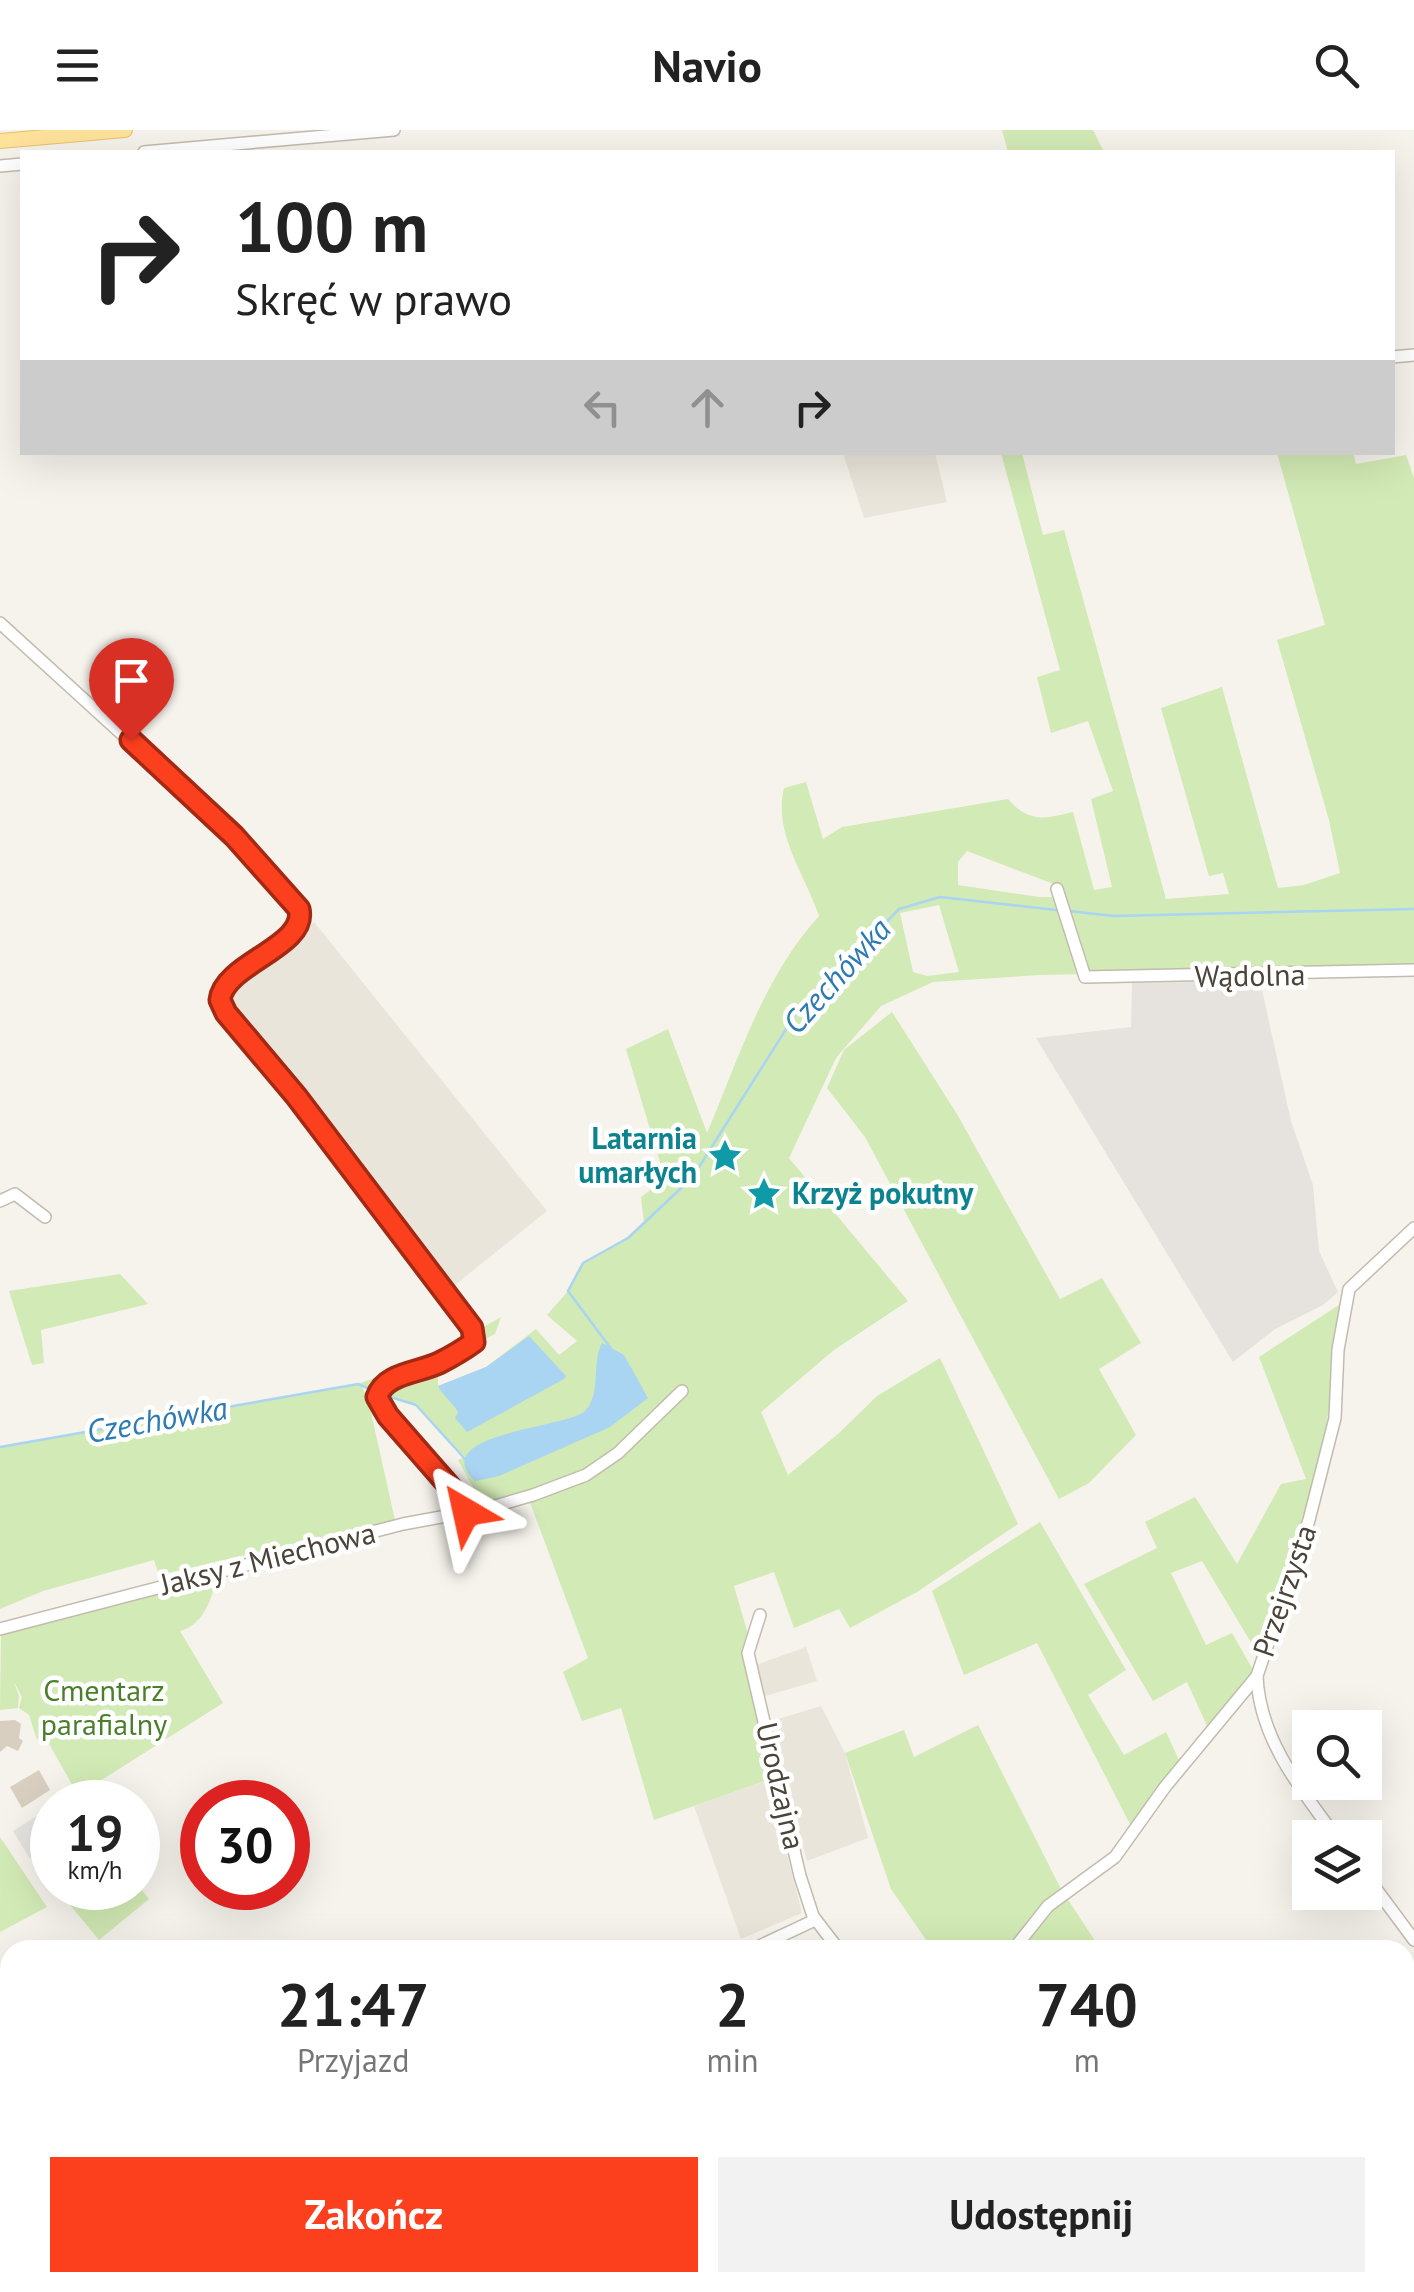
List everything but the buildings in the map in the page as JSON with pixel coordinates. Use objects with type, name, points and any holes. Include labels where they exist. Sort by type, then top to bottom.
[{"type":"main road","points":[[0,142],[125,130]]},
{"type":"street","points":[[167,150],[394,130]]},
{"type":"street","points":[[0,622],[234,836],[296,902],[301,917],[295,931],[225,985],[220,1000],[226,1013],[296,1096],[472,1328],[474,1342],[437,1364],[384,1385],[377,1397],[378,1404],[464,1503],[466,1512]]},
{"type":"street","name":"Wądolna","points":[[1058,888],[1085,978],[1414,970]]},
{"type":"street","points":[[0,1201],[16,1194],[46,1216]]},
{"type":"street","name":"Przejrzysta","points":[[1021,1940],[1048,1906],[1115,1857],[1165,1787],[1257,1676],[1309,1520],[1335,1418],[1338,1350],[1349,1289],[1414,1228]]},
{"type":"street","name":"Jaksy z Miechowa","points":[[0,1629],[404,1524],[528,1496],[586,1475],[634,1441],[682,1390]]},
{"type":"street","name":"Urodzajna","points":[[760,1615],[748,1652],[800,1876],[815,1920],[831,1940]]},
{"type":"street","points":[[1257,1676],[1258,1704],[1285,1766],[1324,1820]]},
{"type":"street","points":[[1382,1897],[1414,1940]]},
{"type":"street","points":[[772,1940],[815,1920]]},
{"type":"shaded area","points":[[844,455],[935,455],[947,502],[864,518]]},
{"type":"shaded area","points":[[314,922],[547,1211],[450,1289],[229,1001],[232,988]]},
{"type":"shaded area","points":[[1260,981],[1291,1121],[1313,1185],[1319,1251],[1338,1292],[1323,1305],[1275,1329],[1233,1362],[1036,1038],[1131,1027],[1132,983]]},
{"type":"shaded area","points":[[806,1647],[817,1681],[762,1697],[756,1665]]},
{"type":"shaded area","points":[[821,1706],[845,1753],[868,1838],[807,1861],[768,1722]]},
{"type":"shaded area","points":[[768,1780],[802,1913],[741,1939],[694,1806]]},
{"type":"shaded area","points":[[30,1820],[30,1859],[13,1831]]},
{"type":"green space","points":[[1002,130],[1093,130],[1103,150],[1007,150]]},
{"type":"green space","points":[[1002,455],[1023,455],[1043,535],[1064,530],[1166,899],[1229,894],[1223,873],[1209,876],[1161,708],[1222,687],[1278,888],[1304,885],[1340,873],[1329,820],[1277,640],[1325,625],[1278,455],[1354,455],[1356,464],[1406,455],[1414,478],[1414,967],[1040,975],[933,982],[881,1006],[836,1058],[789,1158],[908,1301],[834,1350],[761,1412],[788,1475],[877,1396],[940,1358],[1018,1524],[917,1592],[850,1628],[839,1609],[794,1628],[774,1572],[734,1586],[752,1648],[779,1776],[654,1820],[621,1708],[582,1721],[563,1672],[588,1658],[528,1497],[485,1509],[458,1460],[465,1457],[416,1406],[361,1385],[368,1399],[395,1520],[159,1575],[154,1560],[43,1591],[0,1609],[0,1447],[358,1384],[431,1357],[501,1317],[495,1334],[462,1351],[438,1372],[438,1386],[486,1367],[536,1329],[559,1355],[577,1341],[547,1315],[568,1291],[583,1263],[628,1238],[644,1223],[641,1197],[665,1179],[626,1049],[668,1029],[707,1133],[767,992],[819,916],[787,838],[783,822],[784,788],[806,782],[823,839],[842,827],[1008,799],[1030,816],[1073,812],[1094,890],[1112,887],[1091,799],[1113,791],[1088,721],[1051,733],[1037,677],[1060,670]],"holes":[[[967,851],[1059,886],[1063,897],[958,885],[958,862]],[[939,905],[959,972],[927,976],[913,972],[900,913]]]},
{"type":"green space","points":[[892,1012],[957,1114],[1060,1299],[1102,1278],[1141,1343],[1099,1369],[1136,1435],[1089,1483],[1059,1499],[865,1137],[827,1088],[844,1050]]},
{"type":"green space","points":[[120,1274],[148,1304],[41,1330],[44,1363],[32,1365],[9,1291]]},
{"type":"green space","points":[[1342,1303],[1324,1438],[1305,1527],[1292,1571],[1258,1654],[1202,1561],[1171,1573],[1206,1645],[1232,1633],[1252,1668],[1252,1677],[1208,1728],[1187,1682],[1153,1701],[1084,1584],[1157,1548],[1145,1522],[1195,1497],[1237,1564],[1281,1484],[1306,1479],[1259,1357]]},
{"type":"green space","points":[[1040,1522],[1126,1670],[1088,1695],[1124,1755],[1166,1732],[1180,1762],[1132,1828],[1037,1643],[964,1675],[932,1591]]},
{"type":"green space","name":"Cmentarz parafialny","points":[[217,1579],[200,1617],[180,1631],[223,1703],[102,1780],[70,1780],[44,1735],[37,1740],[29,1715],[19,1708],[22,1697],[14,1682],[18,1708],[0,1710],[1,1633]]},
{"type":"green space","points":[[978,1725],[1061,1889],[1044,1902],[1012,1940],[926,1940],[891,1889],[845,1753],[904,1730],[914,1757]]},
{"type":"green space","points":[[0,1837],[30,1882],[30,1910],[41,1910],[0,1932]]},
{"type":"green space","points":[[1067,1898],[1094,1940],[1026,1940],[1053,1907]]},
{"type":"green space","points":[[74,1910],[136,1910],[99,1940]]},
{"type":"water","points":[[529,1336],[566,1376],[467,1432],[455,1418],[458,1412],[438,1386],[486,1367]]},
{"type":"water","points":[[602,1343],[624,1355],[648,1398],[610,1427],[499,1476],[475,1481],[465,1465],[469,1452],[483,1442],[585,1411],[593,1396]]},
{"type":"waterway","name":"Czechówka","points":[[615,1354],[568,1291],[583,1263],[628,1238],[692,1178],[795,1015],[899,909],[940,897],[1056,910]]},
{"type":"waterway","name":"Czechówka","points":[[1069,911],[1114,916],[1414,909]]},
{"type":"waterway","name":"Czechówka","points":[[0,1447],[358,1384],[376,1392]]},
{"type":"waterway","name":"Czechówka","points":[[384,1395],[416,1405],[465,1459]]},
{"type":"place","name":"Latarnia umarłych","points":[[725,1156]]},
{"type":"place","name":"Krzyż pokutny","points":[[764,1194]]},
{"type":"route","points":[[131,740],[234,836],[296,902],[301,917],[295,931],[225,985],[220,1000],[226,1013],[296,1096],[472,1328],[474,1342],[437,1364],[394,1378],[379,1390],[377,1397],[378,1404],[464,1503],[466,1512]]}]
